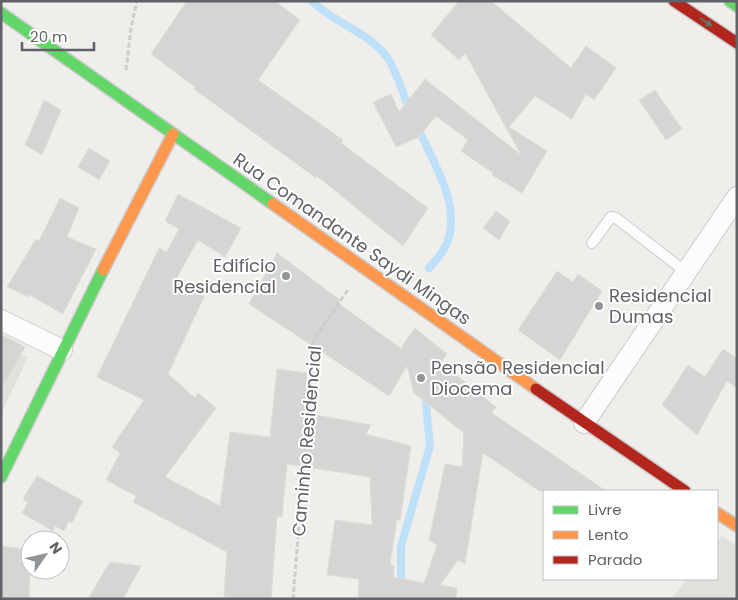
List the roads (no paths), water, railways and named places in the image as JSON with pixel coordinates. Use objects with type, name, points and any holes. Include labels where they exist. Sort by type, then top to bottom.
[{"type":"street","points":[[674,1],[737,43]]},
{"type":"street","points":[[730,1],[737,6]]},
{"type":"street","name":"Rua Comandante Saydi Mingas","points":[[1,14],[584,423],[684,490]]},
{"type":"street","points":[[1,477],[62,350],[173,134]]},
{"type":"street","points":[[584,423],[737,197]]},
{"type":"street","points":[[1,320],[62,350]]},
{"type":"street","points":[[718,514],[737,526]]},
{"type":"lane","points":[[592,243],[607,220],[611,217],[616,218],[686,272]]},
{"type":"waterway","points":[[312,1],[330,16],[361,34],[379,48],[387,57],[397,76],[410,111]]},
{"type":"waterway","points":[[417,126],[443,183],[451,213],[451,228],[446,246],[429,268]]},
{"type":"waterway","points":[[401,589],[401,546],[430,446],[425,392]]},
{"type":"place","name":"Edifício Residencial","points":[[286,276]]},
{"type":"place","name":"Residencial Dumas","points":[[599,306]]},
{"type":"place","name":"Pensão Residencial Diocema","points":[[421,378]]}]
